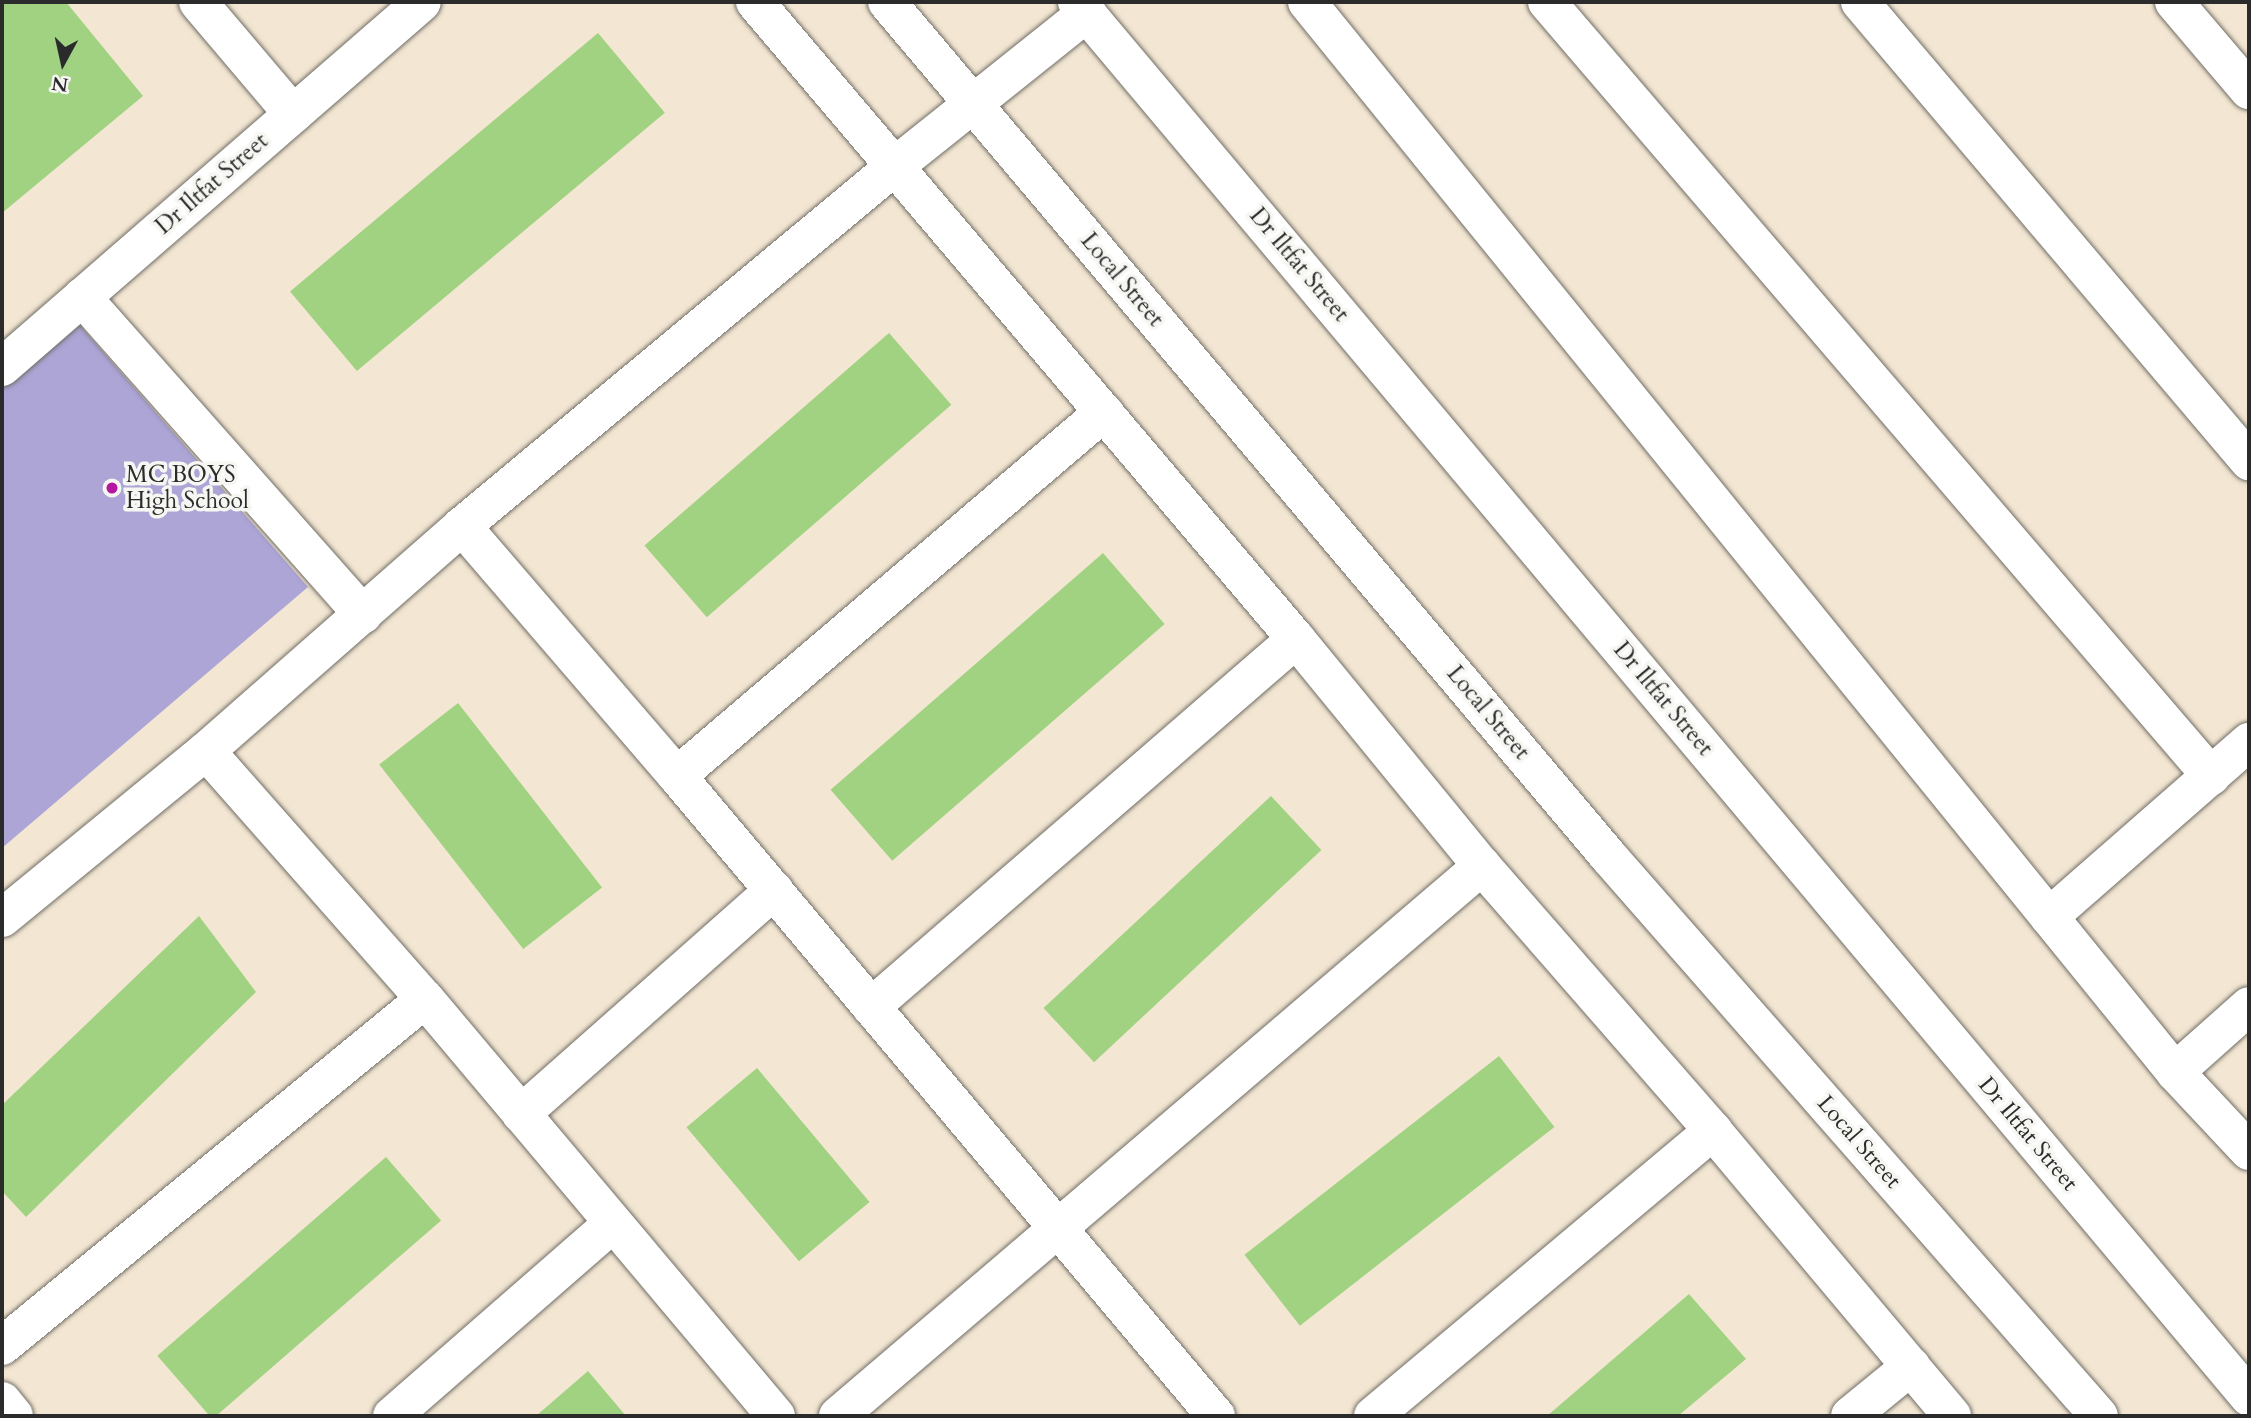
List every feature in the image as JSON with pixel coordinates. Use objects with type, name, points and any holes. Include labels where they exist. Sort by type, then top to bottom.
[{"type":"street","points":[[198,2],[293,114]]},
{"type":"street","name":"Dr Iltfat Street","points":[[2,367],[422,2]]},
{"type":"street","points":[[755,2],[1296,639],[1482,866],[1713,1131],[1952,1416]]},
{"type":"street","name":"Local Street","points":[[887,2],[1609,856],[2099,1416]]},
{"type":"street","points":[[1307,2],[2175,1072],[2249,1151]]},
{"type":"street","points":[[1547,2],[2211,776]]},
{"type":"street","points":[[1860,2],[2249,461]]},
{"type":"street","points":[[2174,2],[2249,90]]},
{"type":"street","points":[[2,918],[206,751],[462,526],[973,104],[1082,7]]},
{"type":"street","name":"Dr Iltfat Street","points":[[1082,7],[2249,1397]]},
{"type":"street","points":[[82,297],[363,615]]},
{"type":"street","points":[[677,776],[1104,412]]},
{"type":"street","points":[[462,526],[774,890],[1216,1416]]},
{"type":"street","points":[[872,1007],[1296,639]]},
{"type":"street","points":[[2049,917],[2249,742]]},
{"type":"street","points":[[206,751],[425,999],[776,1416]]},
{"type":"street","points":[[838,1416],[1482,866]]},
{"type":"street","points":[[521,1114],[774,890]]},
{"type":"street","points":[[2,1346],[425,999]]},
{"type":"street","points":[[2175,1072],[2249,1006]]},
{"type":"street","points":[[1373,1416],[1713,1131]]},
{"type":"street","points":[[392,1416],[612,1224]]},
{"type":"street","points":[[1850,1416],[1911,1366]]},
{"type":"street","points":[[2,1401],[14,1416]]},
{"type":"green space","points":[[2,2],[66,2],[143,96],[2,213]]},
{"type":"green space","points":[[598,33],[665,113],[357,371],[290,291]]},
{"type":"green space","points":[[889,333],[951,405],[707,617],[644,546]]},
{"type":"green space","points":[[1103,553],[1165,624],[892,861],[831,790]]},
{"type":"green space","points":[[458,703],[602,887],[523,949],[379,765]]},
{"type":"green space","points":[[1271,796],[1321,850],[1094,1062],[1044,1008]]},
{"type":"green space","points":[[199,916],[256,992],[26,1217],[2,1191],[2,1105]]},
{"type":"green space","points":[[1499,1056],[1554,1127],[1300,1326],[1244,1255]]},
{"type":"green space","points":[[757,1068],[869,1202],[799,1261],[687,1127]]},
{"type":"green space","points":[[386,1157],[441,1220],[216,1416],[210,1416],[157,1356]]},
{"type":"green space","points":[[1689,1294],[1746,1359],[1678,1416],[1547,1416]]},
{"type":"green space","points":[[588,1371],[626,1416],[536,1416]]},
{"type":"building","name":"MC BOYS High School","points":[[77,322],[308,587],[2,848],[2,389]]},
{"type":"place","name":"MC BOYS High School","points":[[112,488]]}]
